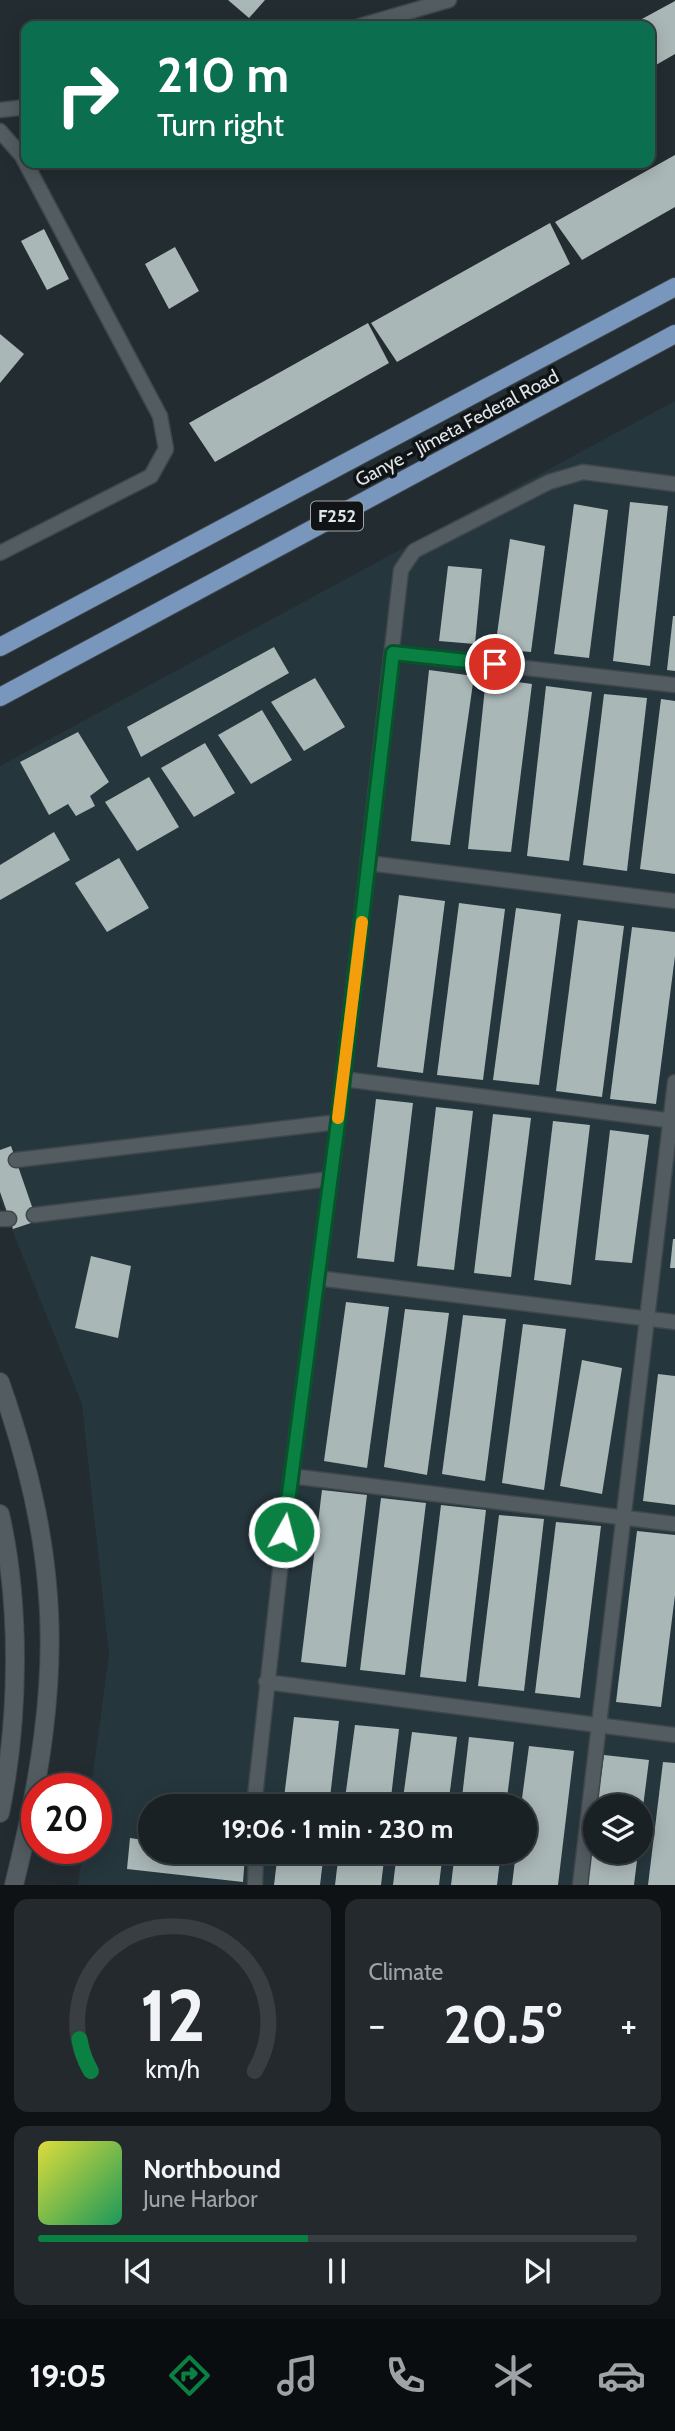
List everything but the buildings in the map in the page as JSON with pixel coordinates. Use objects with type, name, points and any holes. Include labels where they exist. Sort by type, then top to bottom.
[{"type":"main road","name":"Ganye - Jimeta Federal Road","points":[[0,647],[675,287]]},
{"type":"main road","name":"Ganye - Jimeta Federal Road","points":[[0,698],[675,334]]},
{"type":"main road","points":[[0,1382],[16,1427],[35,1503],[48,1585],[48,1670],[40,1760],[14,1885]]},
{"type":"main road","points":[[0,1514],[5,1602],[14,1635],[12,1720],[0,1813]]},
{"type":"lane","points":[[377,21],[449,0]]},
{"type":"lane","points":[[0,110],[21,108]]},
{"type":"lane","points":[[0,131],[21,155]]},
{"type":"lane","points":[[0,553],[152,475],[166,449],[160,416],[28,168]]},
{"type":"lane","points":[[255,1794],[291,1476],[338,1122],[401,569],[414,551],[549,482],[583,472],[675,484]]},
{"type":"lane","points":[[393,653],[675,685]]},
{"type":"lane","points":[[368,863],[675,901]]},
{"type":"lane","points":[[343,1079],[673,1121]]},
{"type":"lane","points":[[580,1885],[673,1121],[675,1082]]},
{"type":"lane","points":[[16,1160],[338,1122]]},
{"type":"lane","points":[[34,1215],[330,1179]]},
{"type":"lane","points":[[317,1278],[675,1322]]},
{"type":"lane","points":[[291,1476],[675,1524]]},
{"type":"lane","points":[[266,1682],[675,1735]]},
{"type":"lane","points":[[255,1885],[256,1864]]},
{"type":"shaded area","points":[[675,401],[675,1885],[78,1885],[81,1864],[112,1864],[112,1773],[93,1773],[109,1655],[82,1404],[0,1200],[0,766]]},
{"type":"slow traffic","points":[[338,1118],[362,922]]},
{"type":"route","points":[[284,1532],[338,1122],[393,653],[495,664]]}]
